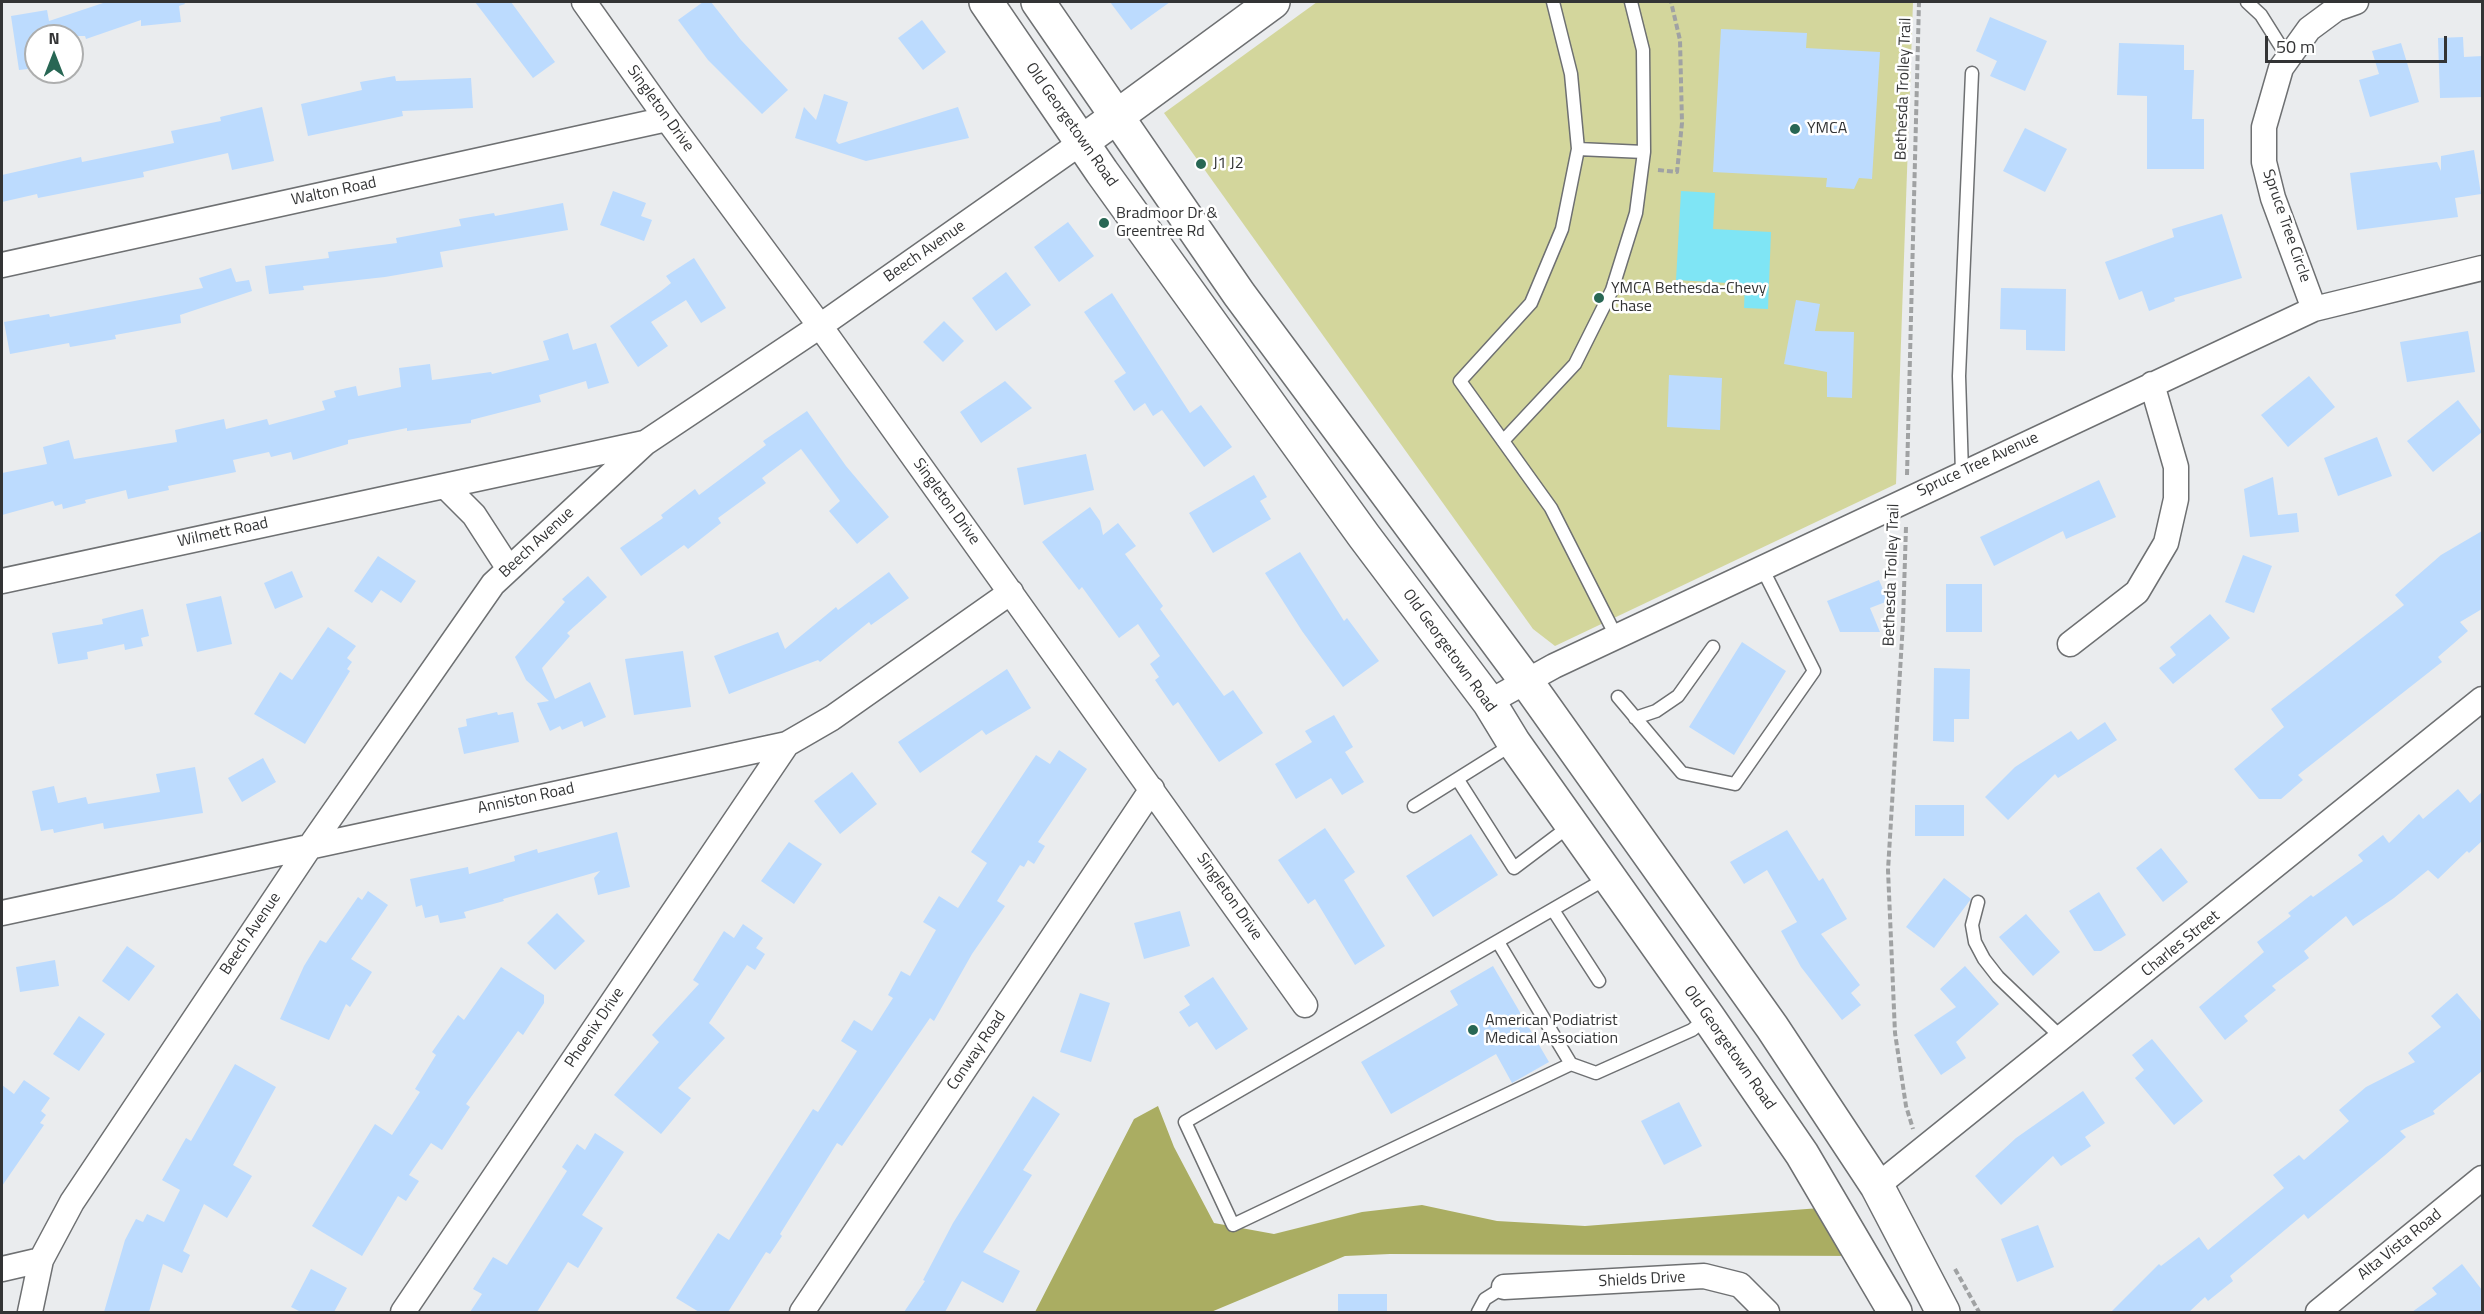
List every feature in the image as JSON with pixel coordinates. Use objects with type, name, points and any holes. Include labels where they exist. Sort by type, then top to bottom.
[{"type":"main road","name":"Old Georgetown Road","points":[[986,2],[1082,142],[1357,526],[1489,702],[1514,743],[1708,1017],[1802,1154],[1895,1312]]},
{"type":"main road","points":[[1038,2],[1239,294],[1526,681],[1772,1028],[1877,1186],[1943,1312]]},
{"type":"main road","name":"Beech Avenue","points":[[1082,142],[1272,2]]},
{"type":"street","name":"Singleton Drive","points":[[584,2],[820,326],[1305,1005]]},
{"type":"street","name":"Spruce Tree Circle","points":[[2314,309],[2273,198],[2264,162],[2264,127],[2281,68],[2289,57],[2310,29],[2336,9],[2356,2]]},
{"type":"street","name":"Walton Road","points":[[2,265],[667,119]]},
{"type":"street","name":"Beech Avenue","points":[[30,1312],[41,1260],[72,1202],[311,845],[493,584],[645,443],[820,326],[1082,142]]},
{"type":"street","name":"Spruce Tree Avenue","points":[[1489,702],[1526,681],[1906,498],[2314,309],[2482,268]]},
{"type":"street","points":[[2070,644],[2138,592],[2166,543],[2176,499],[2176,467],[2152,384]]},
{"type":"street","name":"Wilmett Road","points":[[2,581],[645,443]]},
{"type":"street","points":[[445,486],[474,515],[509,569]]},
{"type":"street","name":"Anniston Road","points":[[2,913],[787,744],[832,718],[1011,592]]},
{"type":"street","name":"Charles Street","points":[[1877,1186],[2482,699]]},
{"type":"street","name":"Phoenix Drive","points":[[403,1312],[787,744]]},
{"type":"street","name":"Conway Road","points":[[802,1312],[1152,789]]},
{"type":"street","name":"Alta Vista Road","points":[[2318,1312],[2482,1178]]},
{"type":"street","points":[[2,1269],[41,1260]]},
{"type":"street","name":"Shields Drive","points":[[1504,1287],[1704,1276],[1740,1285],[1767,1312]]},
{"type":"lane","points":[[1553,2],[1570,74],[1578,149],[1562,229],[1531,303],[1460,381],[1551,508],[1617,638]]},
{"type":"lane","points":[[1503,441],[1575,364],[1612,290],[1636,213],[1644,152],[1643,50],[1630,2]]},
{"type":"lane","points":[[2247,2],[2261,15],[2289,57]]},
{"type":"lane","points":[[1962,473],[1959,376],[1972,73]]},
{"type":"lane","points":[[1578,149],[1644,152]]},
{"type":"lane","points":[[1618,697],[1682,773],[1735,784],[1814,671],[1762,568]]},
{"type":"lane","points":[[1635,718],[1656,711],[1678,696],[1713,647]]},
{"type":"lane","points":[[1414,806],[1514,743]]},
{"type":"lane","points":[[1458,780],[1514,868],[1572,824]]},
{"type":"lane","points":[[1571,1064],[1233,1225],[1185,1122],[1608,877]]},
{"type":"lane","points":[[1978,902],[1972,925],[1975,942],[1984,959],[2005,984],[2062,1038]]},
{"type":"lane","points":[[1553,910],[1599,981]]},
{"type":"lane","points":[[1498,942],[1571,1064],[1596,1073],[1692,1030],[1708,1017]]},
{"type":"lane","points":[[1478,1312],[1485,1299],[1504,1287]]},
{"type":"path","name":"Bethesda Trolley Trail","points":[[1913,1130],[1906,1106],[1895,1033],[1888,870],[1903,622],[1919,2]]},
{"type":"green space","name":"YMCA Bethesda-Chevy Chase","points":[[1317,2],[1913,2],[1896,484],[1555,646],[1533,629],[1164,113]]},
{"type":"green space","points":[[1158,1106],[1174,1147],[1214,1223],[1274,1234],[1362,1212],[1422,1205],[1497,1221],[1585,1226],[1833,1207],[1861,1256],[1390,1254],[1345,1256],[1211,1312],[1035,1312],[1134,1119]]},
{"type":"water","points":[[1681,191],[1715,193],[1713,229],[1771,232],[1768,309],[1744,308],[1745,284],[1676,280]]},
{"type":"building","points":[[106,2],[184,2],[185,4],[179,6],[181,22],[141,26],[141,20],[86,39],[84,24],[24,24],[24,69],[19,70],[11,16],[47,10],[49,21]]},
{"type":"building","points":[[475,2],[511,2],[555,62],[533,78]]},
{"type":"building","points":[[703,2],[711,2],[741,40],[788,90],[762,114],[708,60],[678,20]]},
{"type":"building","points":[[1110,2],[1170,2],[1131,30]]},
{"type":"building","points":[[1990,17],[2047,41],[2025,91],[1990,76],[1997,61],[1976,51]]},
{"type":"building","points":[[922,20],[946,52],[923,70],[898,38]]},
{"type":"building","name":"YMCA","points":[[1721,29],[1807,33],[1806,48],[1880,52],[1872,179],[1859,178],[1854,189],[1826,187],[1827,178],[1713,172]]},
{"type":"building","points":[[2463,37],[2464,57],[2482,56],[2482,97],[2440,98],[2438,38]]},
{"type":"building","points":[[2119,43],[2184,45],[2184,70],[2194,70],[2192,119],[2204,119],[2204,169],[2147,169],[2147,96],[2117,95]]},
{"type":"building","points":[[2401,43],[2419,102],[2370,117],[2359,80],[2379,74],[2372,51]]},
{"type":"building","points":[[395,76],[396,81],[471,78],[473,108],[402,111],[403,116],[308,136],[301,104],[362,90],[360,82]]},
{"type":"building","points":[[824,94],[848,102],[836,141],[839,144],[958,107],[969,138],[866,161],[795,138],[804,107],[816,120]]},
{"type":"building","points":[[262,107],[274,161],[232,170],[228,153],[143,172],[144,177],[38,198],[37,194],[2,202],[2,175],[81,157],[82,162],[174,143],[171,131],[221,121],[220,117]]},
{"type":"building","points":[[2025,128],[2067,149],[2045,192],[2003,171]]},
{"type":"building","points":[[2474,150],[2481,194],[2455,198],[2458,217],[2357,230],[2350,173],[2437,162],[2441,171],[2441,156]]},
{"type":"building","points":[[613,191],[646,203],[641,216],[652,220],[644,241],[600,225]]},
{"type":"building","points":[[563,203],[568,230],[440,252],[443,267],[385,277],[303,286],[304,290],[269,294],[265,266],[329,258],[328,252],[397,243],[396,238],[461,226],[459,219],[494,213],[495,216]]},
{"type":"building","points":[[2222,214],[2242,278],[2174,298],[2175,301],[2149,311],[2142,291],[2119,300],[2105,262],[2174,237],[2172,229]]},
{"type":"building","points":[[1068,222],[1094,256],[1059,282],[1034,247]]},
{"type":"building","points":[[694,258],[726,308],[701,323],[686,300],[651,322],[668,346],[638,367],[610,326],[671,283],[666,276]]},
{"type":"building","points":[[231,268],[236,282],[249,280],[252,291],[180,315],[181,323],[115,335],[116,339],[70,347],[69,343],[10,354],[4,322],[49,314],[50,317],[203,288],[199,278]]},
{"type":"building","points":[[1006,272],[1031,305],[996,331],[972,298]]},
{"type":"building","points":[[2001,288],[2066,289],[2065,351],[2026,350],[2026,330],[2000,329]]},
{"type":"building","points":[[1112,293],[1190,413],[1201,405],[1232,447],[1204,467],[1162,410],[1153,416],[1145,403],[1134,411],[1114,381],[1126,373],[1084,312]]},
{"type":"building","points":[[1796,300],[1820,304],[1815,331],[1854,332],[1852,398],[1827,397],[1827,372],[1784,364]]},
{"type":"building","points":[[944,321],[964,341],[943,362],[923,342]]},
{"type":"building","points":[[2468,331],[2475,372],[2407,382],[2400,342]]},
{"type":"building","points":[[568,333],[573,350],[596,343],[609,383],[588,389],[586,381],[539,395],[541,402],[471,420],[471,423],[407,431],[407,428],[348,440],[348,444],[293,460],[291,452],[271,457],[269,452],[233,460],[236,472],[168,486],[169,490],[128,499],[126,490],[85,500],[86,503],[63,509],[62,504],[55,506],[53,501],[2,515],[2,473],[47,464],[43,447],[69,440],[74,459],[177,442],[175,430],[224,419],[226,429],[267,419],[269,425],[325,410],[322,401],[336,397],[334,391],[356,386],[358,396],[401,387],[399,368],[430,364],[432,380],[491,372],[492,374],[549,360],[543,341]]},
{"type":"building","points":[[1669,375],[1722,378],[1720,430],[1667,427]]},
{"type":"building","points":[[2309,376],[2335,407],[2288,447],[2261,415]]},
{"type":"building","points":[[1005,381],[1032,408],[981,443],[960,412]]},
{"type":"building","points":[[2458,400],[2482,432],[2433,472],[2407,441]]},
{"type":"building","points":[[807,411],[846,466],[889,517],[857,544],[829,511],[840,501],[801,449],[762,478],[766,483],[718,518],[721,523],[688,549],[684,545],[641,576],[620,548],[663,518],[661,515],[695,489],[699,495],[766,445],[763,441]]},
{"type":"building","points":[[2377,437],[2392,476],[2338,496],[2324,458]]},
{"type":"building","points":[[1086,454],[1094,490],[1024,505],[1017,468]]},
{"type":"building","points":[[1254,475],[1267,497],[1260,501],[1271,519],[1213,553],[1189,513]]},
{"type":"building","points":[[2273,477],[2278,515],[2297,513],[2299,532],[2250,537],[2244,489]]},
{"type":"building","points":[[2099,480],[2116,517],[2066,539],[2063,531],[1994,566],[1980,537]]},
{"type":"building","points":[[1090,507],[1100,521],[1103,535],[1118,523],[1136,546],[1125,554],[1163,606],[1160,609],[1224,696],[1233,690],[1263,733],[1219,762],[1178,702],[1173,706],[1155,680],[1159,677],[1150,664],[1160,656],[1138,624],[1119,638],[1082,587],[1079,590],[1042,542]]},
{"type":"building","points":[[2482,531],[2482,609],[2460,622],[2468,631],[2438,657],[2442,662],[2298,775],[2303,780],[2281,799],[2259,799],[2234,769],[2284,727],[2271,709],[2404,605],[2395,595],[2441,555]]},
{"type":"building","points":[[1300,552],[1344,621],[1347,618],[1379,661],[1343,687],[1302,631],[1265,573]]},
{"type":"building","points":[[2243,555],[2272,566],[2254,613],[2225,602]]},
{"type":"building","points":[[378,556],[416,581],[401,603],[381,590],[372,603],[354,591]]},
{"type":"building","points":[[292,571],[303,597],[275,609],[264,583]]},
{"type":"building","points":[[889,572],[909,598],[871,625],[869,622],[820,662],[818,660],[729,694],[714,656],[778,632],[785,649],[836,607],[838,610]]},
{"type":"building","points":[[588,576],[607,597],[567,633],[570,636],[542,668],[555,699],[590,682],[606,717],[584,727],[582,721],[562,730],[560,726],[550,731],[537,703],[549,701],[526,680],[515,657],[565,602],[562,599]]},
{"type":"building","points":[[1879,580],[1888,601],[1870,608],[1880,632],[1840,632],[1827,601]]},
{"type":"building","points":[[1946,584],[1982,584],[1982,632],[1946,632]]},
{"type":"building","points":[[221,596],[232,644],[197,652],[186,604]]},
{"type":"building","points":[[143,609],[149,636],[141,638],[143,646],[125,650],[124,644],[87,652],[88,659],[58,664],[52,633],[103,624],[102,619]]},
{"type":"building","points":[[2210,614],[2230,638],[2173,684],[2159,668],[2176,655],[2170,647]]},
{"type":"building","points":[[328,627],[356,646],[347,658],[352,662],[347,669],[350,671],[305,744],[254,714],[280,672],[292,680]]},
{"type":"building","points":[[1742,642],[1786,671],[1734,755],[1689,727]]},
{"type":"building","points":[[683,651],[691,707],[634,715],[625,659]]},
{"type":"building","points":[[1934,668],[1970,669],[1969,719],[1954,719],[1954,742],[1933,741]]},
{"type":"building","points":[[1007,669],[1031,708],[986,735],[982,730],[920,773],[898,742]]},
{"type":"building","points":[[497,712],[498,715],[513,712],[519,742],[464,754],[458,728],[467,726],[466,719]]},
{"type":"building","points":[[1334,715],[1353,747],[1345,752],[1364,782],[1342,795],[1331,778],[1296,799],[1275,764],[1312,742],[1305,731]]},
{"type":"building","points":[[2105,722],[2117,740],[2058,778],[2055,774],[2008,820],[1985,797],[2015,767],[2071,731],[2078,740]]},
{"type":"building","points":[[1059,750],[1087,769],[1038,842],[1045,846],[1034,864],[1028,860],[1024,867],[1020,865],[997,901],[1005,906],[972,954],[934,1021],[930,1018],[842,1146],[837,1143],[780,1234],[782,1236],[770,1254],[766,1252],[728,1312],[699,1312],[676,1298],[718,1233],[729,1240],[813,1109],[818,1112],[857,1051],[841,1041],[854,1020],[872,1031],[893,998],[888,995],[901,971],[910,976],[936,930],[923,922],[939,896],[958,908],[987,863],[971,852],[1036,755],[1050,764]]},
{"type":"building","points":[[263,758],[276,782],[242,802],[228,778]]},
{"type":"building","points":[[195,767],[203,813],[104,829],[103,823],[54,833],[53,829],[41,831],[32,791],[54,786],[58,803],[86,797],[88,804],[160,792],[156,774]]},
{"type":"building","points":[[852,772],[877,804],[840,834],[814,801]]},
{"type":"building","points":[[2458,789],[2470,803],[2482,792],[2482,841],[2469,853],[2467,851],[2438,879],[2428,870],[2394,898],[2353,926],[2346,916],[2304,951],[2309,958],[2272,986],[2276,990],[2244,1016],[2248,1021],[2225,1040],[2199,1007],[2264,952],[2257,942],[2291,916],[2288,913],[2311,895],[2313,897],[2363,861],[2358,855],[2383,835],[2389,843],[2419,814],[2423,819]]},
{"type":"building","points":[[1915,805],[1964,805],[1964,836],[1915,836]]},
{"type":"building","points":[[1325,828],[1355,872],[1344,880],[1385,946],[1355,965],[1315,899],[1308,904],[1278,860]]},
{"type":"building","points":[[1787,830],[1819,881],[1823,878],[1847,919],[1821,934],[1860,985],[1851,993],[1861,1005],[1842,1020],[1801,967],[1781,931],[1797,922],[1767,870],[1744,884],[1730,862]]},
{"type":"building","points":[[617,832],[630,887],[598,895],[594,878],[600,871],[464,912],[466,918],[440,923],[438,915],[425,918],[422,905],[416,907],[410,879],[468,867],[469,874],[515,861],[514,856],[537,849],[538,853]]},
{"type":"building","points":[[1471,834],[1498,875],[1433,917],[1406,876]]},
{"type":"building","points":[[789,842],[822,864],[794,904],[761,881]]},
{"type":"building","points":[[2161,848],[2188,882],[2163,902],[2136,868]]},
{"type":"building","points":[[1944,878],[1971,899],[1934,948],[1906,927]]},
{"type":"building","points":[[368,891],[388,905],[351,959],[372,972],[350,1007],[346,1004],[329,1040],[280,1019],[304,966],[320,940],[326,943],[358,897],[362,900]]},
{"type":"building","points":[[2099,892],[2126,935],[2101,951],[2094,951],[2069,911]]},
{"type":"building","points":[[1180,911],[1190,946],[1144,959],[1134,923]]},
{"type":"building","points":[[557,913],[585,941],[555,970],[527,943]]},
{"type":"building","points":[[2026,914],[2060,952],[2033,976],[1999,937]]},
{"type":"building","points":[[743,924],[763,938],[756,948],[765,954],[755,970],[747,965],[709,1023],[725,1038],[678,1088],[691,1098],[661,1134],[614,1095],[659,1042],[652,1035],[699,984],[693,980],[724,931],[734,938]]},
{"type":"building","points":[[127,946],[155,966],[129,1001],[102,981]]},
{"type":"building","points":[[55,960],[59,986],[20,992],[16,967]]},
{"type":"building","name":"American Podiatrist Medical Association","points":[[1493,966],[1549,1062],[1512,1083],[1496,1054],[1391,1114],[1361,1062],[1458,1005],[1450,991]]},
{"type":"building","points":[[1965,966],[1999,1004],[1956,1042],[1966,1058],[1941,1075],[1914,1035],[1956,1007],[1940,989]]},
{"type":"building","points":[[501,967],[544,995],[544,1003],[523,1035],[518,1031],[466,1104],[470,1107],[442,1150],[431,1143],[409,1175],[419,1181],[406,1201],[398,1196],[362,1256],[312,1226],[375,1124],[392,1135],[420,1092],[415,1089],[436,1055],[432,1052],[458,1015],[464,1020]]},
{"type":"building","points":[[1213,977],[1248,1029],[1216,1050],[1197,1022],[1189,1027],[1179,1012],[1190,1005],[1184,996]]},
{"type":"building","points":[[1080,993],[1110,1003],[1091,1062],[1060,1052]]},
{"type":"building","points":[[2457,993],[2482,1022],[2482,1071],[2433,1111],[2435,1114],[2400,1131],[2406,1137],[2308,1219],[2304,1214],[2230,1276],[2233,1281],[2208,1301],[2205,1297],[2189,1312],[2111,1312],[2159,1264],[2161,1266],[2199,1237],[2208,1250],[2284,1188],[2273,1175],[2299,1155],[2304,1160],[2349,1121],[2339,1110],[2366,1087],[2415,1062],[2408,1053],[2441,1027],[2431,1016]]},
{"type":"building","points":[[79,1016],[105,1034],[79,1071],[53,1054]]},
{"type":"building","points":[[2152,1039],[2203,1101],[2174,1125],[2135,1078],[2144,1070],[2132,1055]]},
{"type":"building","points":[[235,1064],[276,1087],[233,1165],[252,1176],[227,1218],[204,1204],[183,1251],[190,1255],[182,1273],[163,1264],[149,1312],[104,1312],[125,1240],[136,1219],[143,1222],[147,1214],[164,1222],[180,1190],[162,1180],[186,1138],[191,1141]]},
{"type":"building","points":[[24,1080],[50,1098],[41,1111],[46,1115],[40,1123],[44,1125],[2,1186],[2,1085],[14,1094]]},
{"type":"building","points":[[2083,1091],[2105,1123],[2085,1137],[2091,1146],[2061,1166],[2053,1156],[2001,1205],[1975,1176],[2016,1138]]},
{"type":"building","points":[[1033,1096],[1060,1114],[1023,1170],[1032,1175],[983,1252],[1020,1271],[1003,1303],[962,1281],[945,1312],[904,1312],[925,1281],[923,1280],[953,1223]]},
{"type":"building","points":[[1679,1102],[1702,1146],[1664,1165],[1641,1121]]},
{"type":"building","points":[[595,1133],[624,1152],[582,1215],[603,1228],[578,1268],[568,1262],[537,1312],[470,1312],[482,1294],[473,1289],[493,1257],[507,1265],[567,1171],[562,1167],[577,1144],[585,1150]]},
{"type":"building","points":[[2038,1225],[2054,1267],[2017,1282],[2001,1239]]},
{"type":"building","points":[[2462,1264],[2482,1290],[2482,1312],[2412,1312],[2437,1294],[2432,1288]]},
{"type":"building","points":[[311,1269],[347,1288],[334,1312],[301,1312],[291,1307]]},
{"type":"building","points":[[1338,1294],[1387,1294],[1387,1312],[1338,1312]]},
{"type":"place","name":"YMCA","points":[[1795,129]]},
{"type":"place","name":"J1 J2","points":[[1201,164]]},
{"type":"place","name":"Bradmoor Dr & Greentree Rd","points":[[1104,223]]},
{"type":"place","name":"YMCA Bethesda-Chevy Chase","points":[[1599,298]]},
{"type":"place","name":"American Podiatrist Medical Association","points":[[1473,1030]]}]
